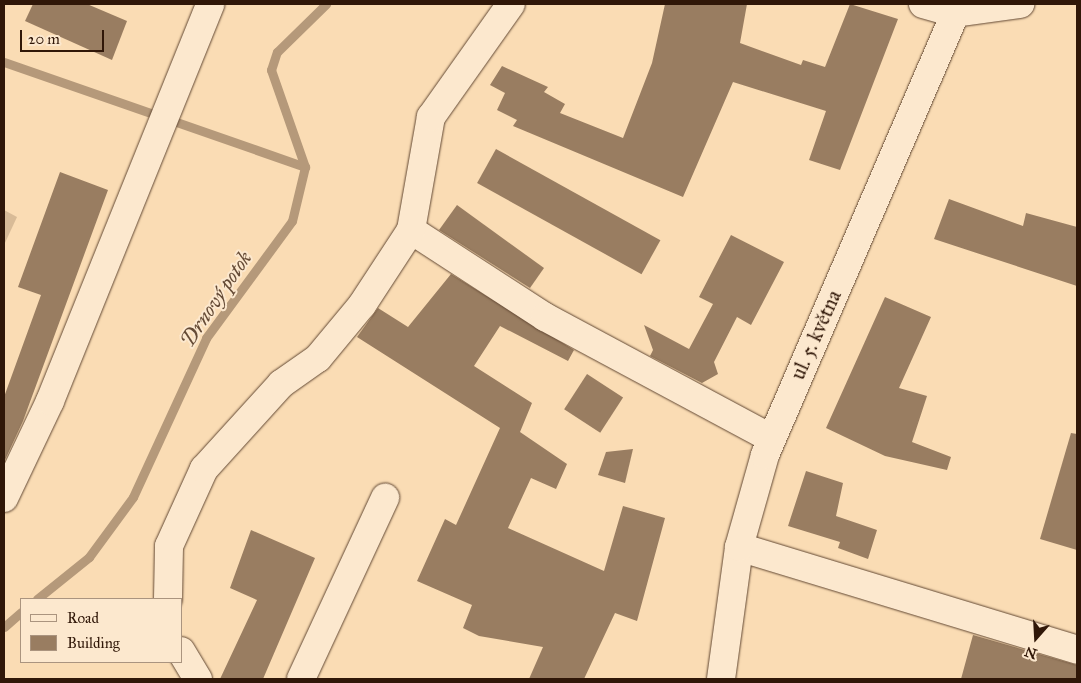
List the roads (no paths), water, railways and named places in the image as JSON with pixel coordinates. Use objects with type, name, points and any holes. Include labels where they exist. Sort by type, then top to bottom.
[{"type":"street","points":[[4,498],[50,401],[169,98],[210,4]]},
{"type":"street","points":[[168,598],[169,546],[204,469],[281,384],[318,358],[362,305],[411,230],[432,117],[511,4]]},
{"type":"street","points":[[924,4],[957,8],[1020,4]]},
{"type":"street","name":"ul. 5. května","points":[[721,679],[739,547],[771,438],[957,8]]},
{"type":"street","points":[[411,230],[545,317],[771,438]]},
{"type":"street","points":[[301,679],[385,498]]},
{"type":"street","points":[[739,547],[1077,650]]},
{"type":"street","points":[[182,653],[198,679]]},
{"type":"waterway","name":"Drnový potok","points":[[38,598],[89,557],[133,497],[206,338],[292,221],[305,167],[271,70],[277,52],[326,4]]},
{"type":"waterway","points":[[4,62],[305,167]]},
{"type":"waterway","name":"Drnový potok","points":[[4,627],[20,613]]}]
